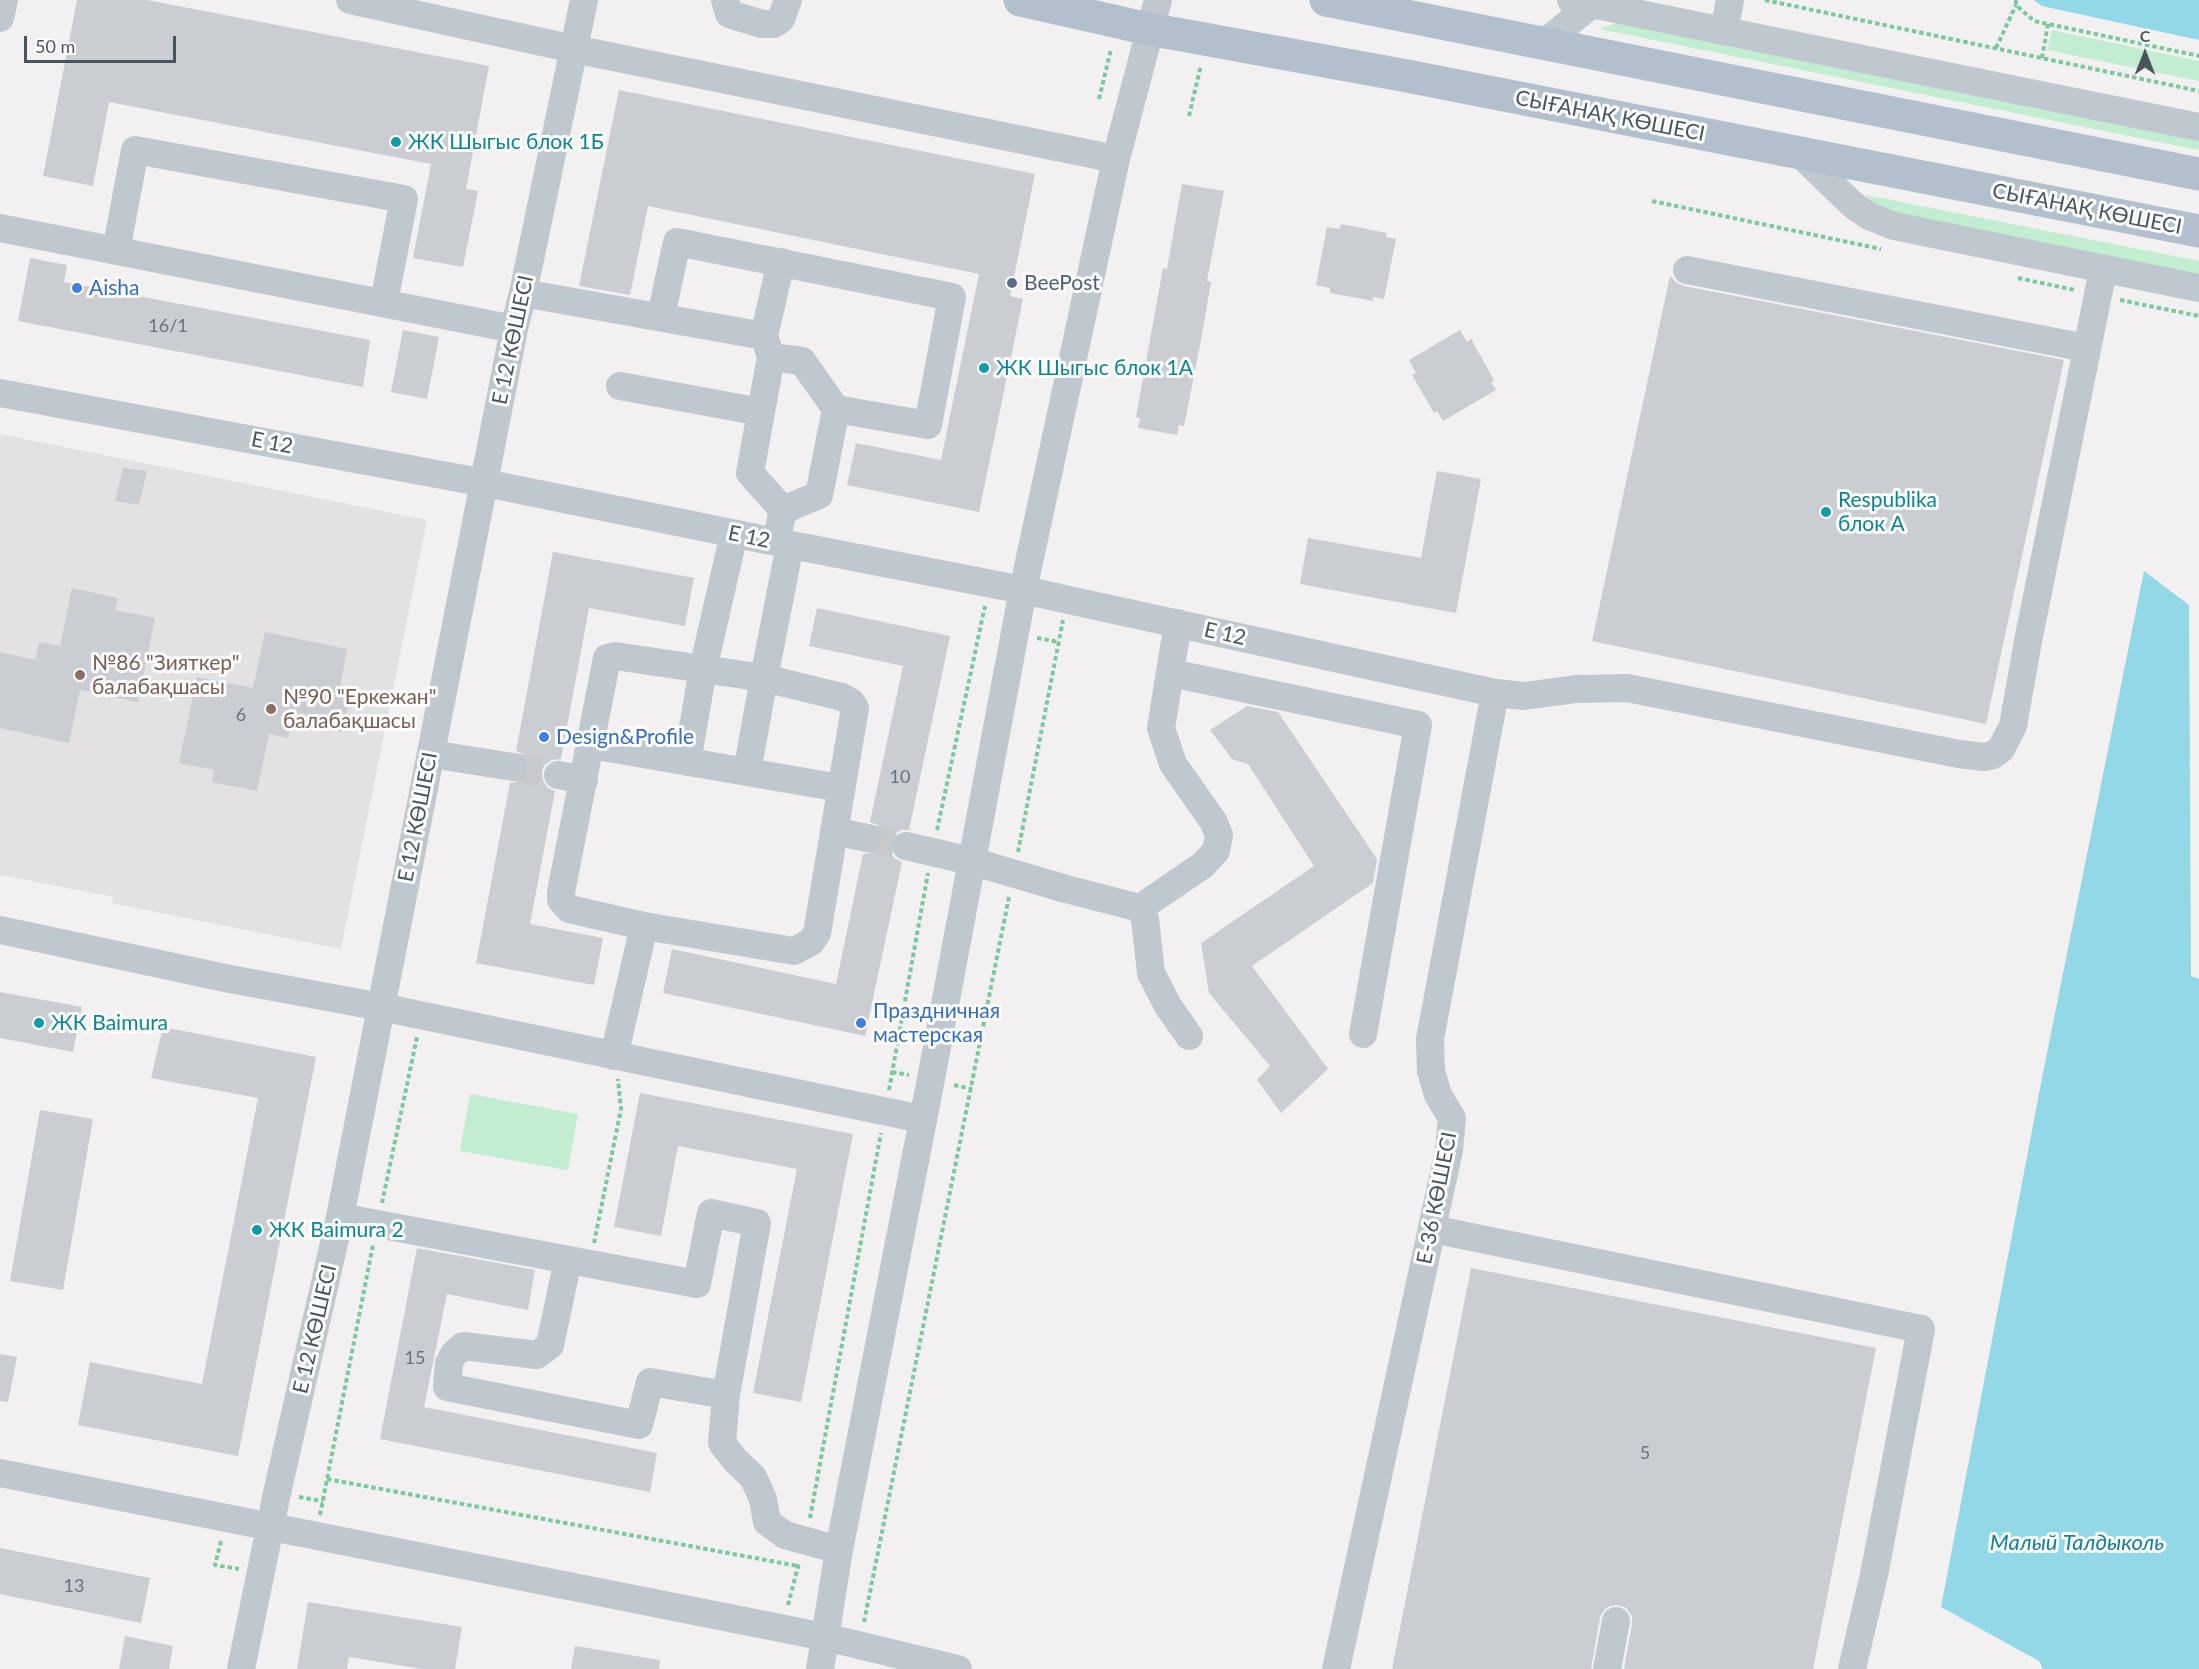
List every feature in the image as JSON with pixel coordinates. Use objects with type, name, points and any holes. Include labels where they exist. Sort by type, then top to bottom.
[{"type":"main road","name":"СЫҒАНАҚ КӨШЕСІ","points":[[1020,0],[1153,15],[1407,76],[2199,231]]},
{"type":"main road","points":[[1326,0],[2199,174]]},
{"type":"street","points":[[0,18],[3,0]]},
{"type":"street","points":[[350,0],[574,49],[1116,159]]},
{"type":"street","name":"Е 12 КӨШЕСІ","points":[[241,1669],[270,1527],[340,1218],[514,329],[584,0]]},
{"type":"street","points":[[725,0],[729,14],[762,24],[774,24],[781,19],[788,0]]},
{"type":"street","points":[[1724,31],[1730,0]]},
{"type":"street","points":[[1543,44],[1581,2],[2199,128]]},
{"type":"street","points":[[820,1669],[839,1550],[1023,590],[1116,159],[1153,15]]},
{"type":"street","points":[[116,251],[135,150],[404,199],[384,302]]},
{"type":"street","points":[[1799,153],[1853,206],[1886,223],[2103,270],[2199,288]]},
{"type":"street","points":[[0,228],[514,329]]},
{"type":"street","points":[[523,293],[661,316],[767,347],[802,361],[836,409],[928,425],[952,297],[677,242],[661,316]]},
{"type":"street","points":[[747,772],[764,678],[783,544],[783,510],[750,473],[761,412],[767,347],[781,262]]},
{"type":"street","points":[[1687,270],[2086,348],[2103,270]]},
{"type":"street","name":"E 12","points":[[0,393],[485,483],[1023,590],[1495,693],[1524,696],[1576,689],[1627,688],[1984,757],[2001,750],[2013,726],[2086,348]]},
{"type":"street","points":[[620,386],[761,412]]},
{"type":"street","points":[[783,510],[819,495],[836,409]]},
{"type":"street","points":[[687,762],[703,669],[734,534]]},
{"type":"street","points":[[906,846],[972,861],[1140,908],[1203,865],[1216,850],[1219,835],[1214,821],[1173,764],[1161,728],[1178,623]]},
{"type":"street","points":[[615,656],[703,669],[764,678],[842,698],[851,702],[855,708],[817,933],[804,948],[794,951],[644,926],[569,909],[561,900],[571,777],[591,746],[607,658],[615,656]]},
{"type":"street","points":[[1171,674],[1418,725],[1363,1034]]},
{"type":"street","name":"Е-36 КӨШЕСІ","points":[[1336,1669],[1449,1150],[1452,1118],[1438,1095],[1431,1071],[1430,1039],[1495,693]]},
{"type":"street","points":[[591,746],[840,788]]},
{"type":"street","points":[[431,754],[513,767]]},
{"type":"street","points":[[834,831],[867,838]]},
{"type":"street","points":[[1140,908],[1145,919],[1151,972],[1168,1006],[1189,1036]]},
{"type":"street","points":[[614,1056],[644,926]]},
{"type":"street","points":[[0,930],[225,978],[421,1015],[922,1119]]},
{"type":"street","points":[[340,1218],[697,1284],[711,1213],[757,1223],[726,1395],[722,1443],[735,1460],[753,1477],[763,1499],[767,1522],[785,1535],[839,1550]]},
{"type":"street","points":[[1432,1229],[1921,1329],[1874,1575],[1852,1669]]},
{"type":"street","points":[[579,1262],[550,1345],[537,1355],[463,1346],[454,1354],[449,1364],[447,1388],[639,1425],[650,1382],[726,1395]]},
{"type":"street","points":[[0,1473],[825,1638],[957,1669]]},
{"type":"street","points":[[1606,1669],[1616,1621]]},
{"type":"path","points":[[1765,0],[2199,91]]},
{"type":"path","points":[[1996,48],[2016,2],[2034,21],[2199,56]]},
{"type":"path","points":[[2042,58],[2048,24]]},
{"type":"path","points":[[1099,99],[1111,49]]},
{"type":"path","points":[[1190,116],[1202,61]]},
{"type":"path","points":[[860,1646],[1067,599]]},
{"type":"path","points":[[316,1536],[421,1015]]},
{"type":"path","points":[[579,1262],[595,1233],[621,1109],[614,1056]]},
{"type":"path","points":[[327,1479],[799,1566]]},
{"type":"path","points":[[227,1518],[215,1565],[261,1573]]},
{"type":"shaded area","points":[[0,434],[427,520],[341,949],[111,903],[114,897],[0,875]]},
{"type":"green space","points":[[1629,19],[2199,135],[2199,150],[1599,29]]},
{"type":"green space","points":[[2052,30],[2199,61],[2199,81],[2047,50]]},
{"type":"green space","points":[[1866,195],[2199,261],[2199,277],[1883,214]]},
{"type":"green space","points":[[470,1094],[578,1114],[568,1170],[460,1151]]},
{"type":"water","points":[[2034,0],[2199,0],[2199,40],[2042,6]]},
{"type":"water","name":"Малый Талдыколь","points":[[2144,571],[2189,605],[2191,976],[2199,979],[2199,1669],[2043,1669],[2039,1661],[1941,1607],[2043,1073]]},
{"type":"building","points":[[77,0],[147,0],[489,66],[466,189],[478,191],[463,267],[413,258],[431,164],[109,102],[93,186],[43,176]]},
{"type":"building","name":"ЖК Шыгыс блок 1А","points":[[619,90],[1035,174],[1010,296],[1023,299],[979,512],[847,485],[856,443],[941,460],[979,274],[648,206],[630,295],[579,286]]},
{"type":"building","points":[[1182,184],[1224,191],[1207,281],[1211,282],[1201,340],[1184,426],[1179,425],[1177,435],[1138,428],[1140,418],[1136,417],[1163,268],[1167,269]]},
{"type":"building","points":[[1341,224],[1387,233],[1386,237],[1396,239],[1384,299],[1373,297],[1373,301],[1330,293],[1330,288],[1316,285],[1327,227],[1340,229]]},
{"type":"building","points":[[30,258],[67,265],[64,282],[370,340],[363,387],[18,321]]},
{"type":"building","name":"Respublika блок А","points":[[1670,276],[1684,286],[2064,360],[1986,724],[1592,641]]},
{"type":"building","points":[[403,330],[439,337],[427,399],[391,392]]},
{"type":"building","points":[[1460,330],[1467,342],[1471,339],[1494,380],[1491,382],[1496,390],[1443,421],[1437,411],[1434,413],[1412,375],[1416,373],[1409,360]]},
{"type":"building","points":[[123,468],[147,471],[139,505],[115,501]]},
{"type":"building","points":[[1437,471],[1481,479],[1456,613],[1300,584],[1308,538],[1421,558]]},
{"type":"building","points":[[553,552],[694,578],[685,626],[589,608],[561,759],[552,760],[545,765],[542,771],[543,781],[548,788],[555,791],[530,924],[603,938],[594,985],[476,963],[510,783],[519,782],[525,778],[529,770],[528,761],[523,754],[516,751]]},
{"type":"building","points":[[72,588],[118,598],[115,610],[155,618],[138,702],[80,690],[69,743],[0,728],[0,652],[35,660],[39,642],[60,646]]},
{"type":"building","points":[[817,608],[950,636],[909,830],[901,830],[894,834],[890,843],[890,851],[894,858],[902,862],[865,1036],[663,993],[672,949],[836,984],[863,854],[873,853],[883,842],[882,832],[878,825],[870,822],[903,666],[809,646]]},
{"type":"building","points":[[265,632],[347,649],[340,687],[352,689],[343,732],[291,722],[288,738],[269,734],[257,791],[212,782],[214,770],[179,763],[197,677],[253,688]]},
{"type":"building","points":[[1247,706],[1278,712],[1377,859],[1373,883],[1252,966],[1328,1069],[1281,1113],[1257,1080],[1270,1066],[1209,993],[1201,943],[1314,866],[1248,764],[1232,759],[1210,730]]},
{"type":"building","name":"ЖК Baimura","points":[[0,992],[82,1007],[73,1052],[0,1038]]},
{"type":"building","name":"ЖК Baimura 2","points":[[163,1027],[316,1057],[238,1456],[78,1425],[90,1362],[202,1384],[258,1098],[151,1078]]},
{"type":"building","points":[[640,1093],[853,1134],[801,1402],[753,1393],[797,1169],[678,1146],[661,1236],[614,1227]]},
{"type":"building","points":[[40,1110],[93,1119],[63,1290],[10,1281]]},
{"type":"building","points":[[417,1248],[535,1270],[528,1310],[447,1294],[424,1407],[657,1453],[650,1492],[380,1439]]},
{"type":"building","points":[[1471,1268],[1876,1348],[1813,1669],[1624,1669],[1632,1616],[1626,1608],[1618,1605],[1604,1610],[1600,1617],[1591,1669],[1392,1669]]},
{"type":"building","points":[[0,1354],[17,1357],[8,1402],[0,1401]]},
{"type":"building","points":[[0,1548],[150,1578],[141,1623],[0,1594]]},
{"type":"building","points":[[308,1602],[462,1627],[455,1669],[422,1669],[349,1657],[347,1669],[297,1669]]},
{"type":"building","points":[[125,1636],[173,1646],[169,1669],[119,1669]]},
{"type":"building","points":[[575,1646],[660,1660],[659,1669],[571,1669]]},
{"type":"tunnel","points":[[513,767],[558,775]]},
{"type":"tunnel","points":[[867,838],[906,846]]},
{"type":"place","name":"ЖК Шыгыс блок 1Б","points":[[396,142]]},
{"type":"place","name":"BeePost","points":[[1012,283]]},
{"type":"place","name":"Aisha","points":[[77,288]]},
{"type":"place","name":"ЖК Шыгыс блок 1А","points":[[984,368]]},
{"type":"place","name":"Respublika блок А","points":[[1826,512]]},
{"type":"place","name":"№86 \"Зияткер\" балабақшасы","points":[[80,675]]},
{"type":"place","name":"№90 \"Еркежан\" балабақшасы","points":[[271,709]]},
{"type":"place","name":"Design&Profile","points":[[544,737]]},
{"type":"place","name":"ЖК Baimura","points":[[39,1023]]},
{"type":"place","name":"Праздничная мастерская","points":[[861,1023]]},
{"type":"place","name":"ЖК Baimura 2","points":[[257,1230]]}]
